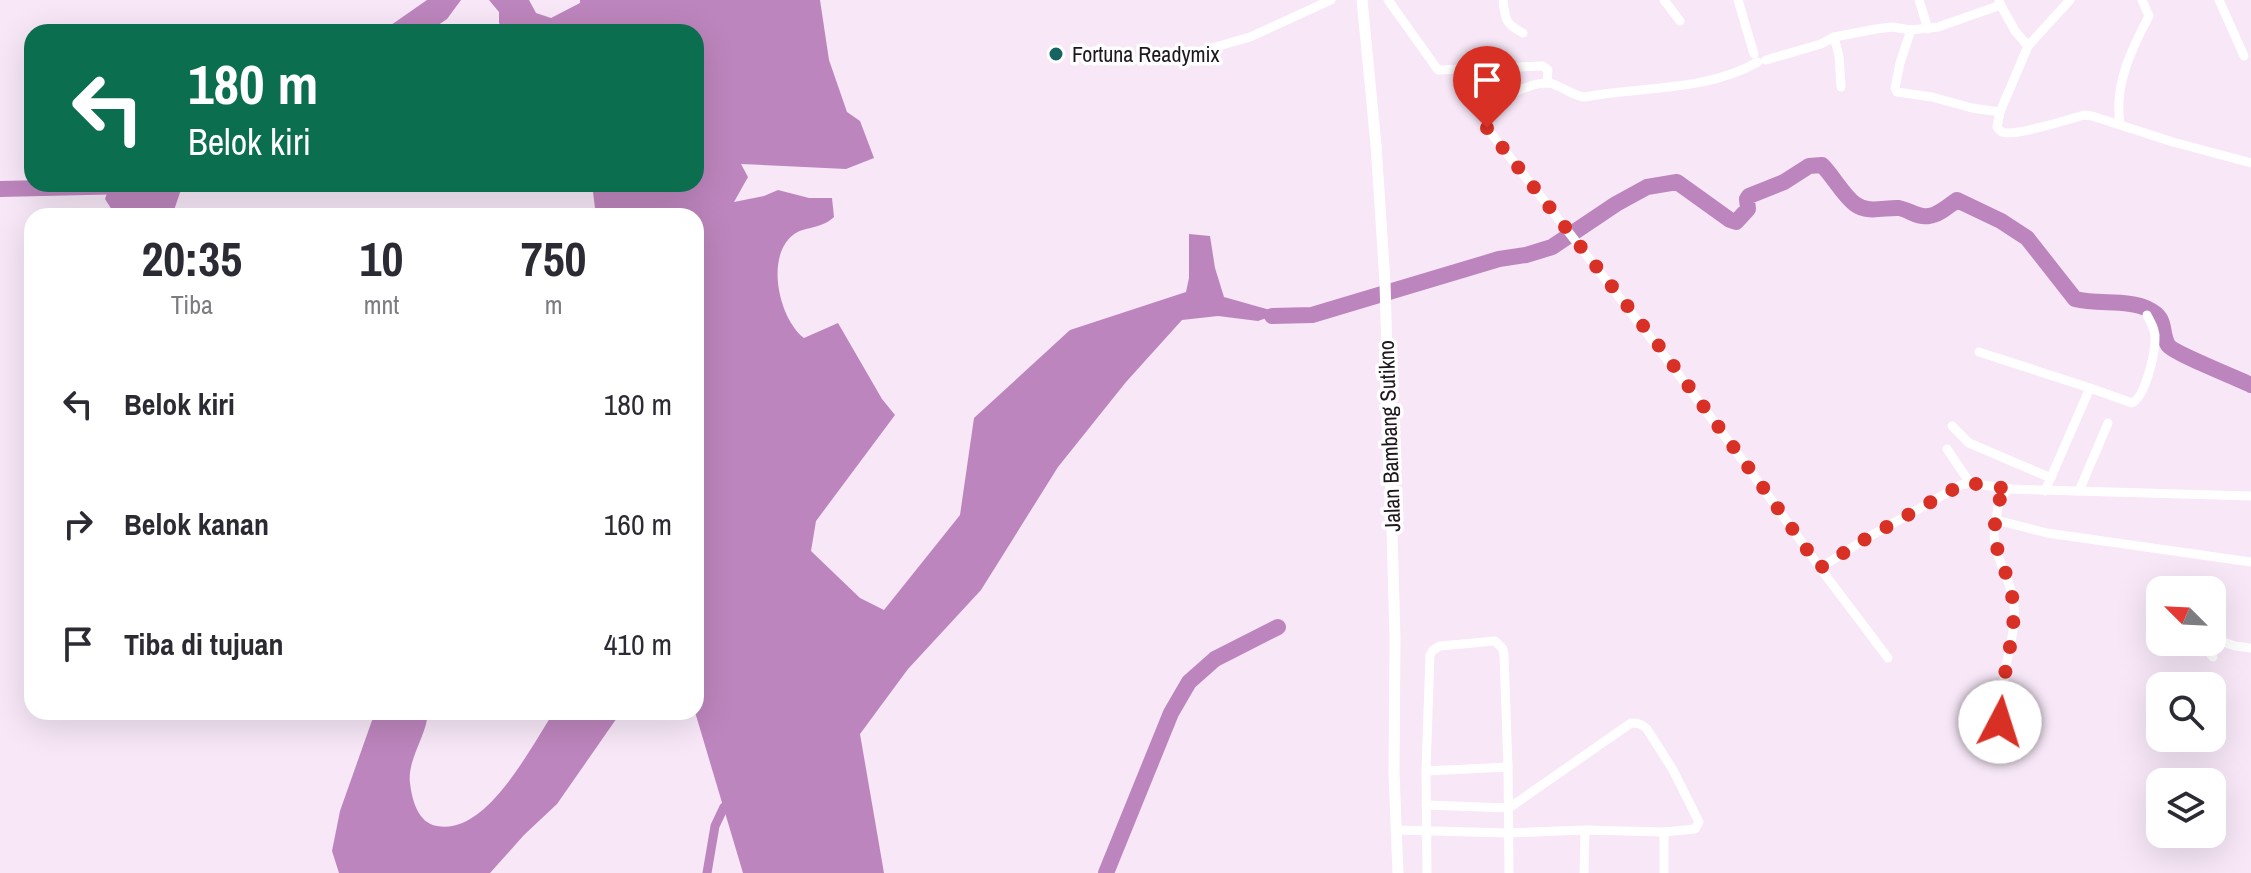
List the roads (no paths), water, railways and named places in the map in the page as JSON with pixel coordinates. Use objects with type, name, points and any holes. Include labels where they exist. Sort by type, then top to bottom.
[{"type":"street","points":[[1198,52],[1250,37],[1331,0]]},
{"type":"street","name":"Jalan Bambang Sutikno","points":[[1362,0],[1375,131],[1386,302],[1398,873]]},
{"type":"street","points":[[1388,0],[1438,70],[1543,66],[1548,70],[1547,83]]},
{"type":"street","points":[[1503,0],[1505,18],[1512,28],[1523,33]]},
{"type":"street","points":[[1664,0],[1680,21]]},
{"type":"street","points":[[1738,0],[1759,59]]},
{"type":"street","points":[[1919,0],[1928,29]]},
{"type":"street","points":[[2070,0],[2028,46],[2000,112],[1997,127],[2006,132],[2032,129],[2084,115],[2100,117],[2173,142],[2251,163]]},
{"type":"street","points":[[2120,124],[2117,107],[2119,92],[2135,40],[2149,16],[2142,0]]},
{"type":"street","points":[[2219,0],[2244,56]]},
{"type":"street","points":[[1517,91],[1547,83],[1584,97],[1698,83],[1733,74],[1759,59],[1821,44],[1834,37],[1892,27],[1928,29],[2000,2],[2015,31],[2028,46]]},
{"type":"street","points":[[1911,30],[1900,63],[1895,88],[1897,92],[2000,112]]},
{"type":"street","points":[[1834,37],[1841,87]]},
{"type":"street","points":[[1487,128],[1659,346],[1888,658]]},
{"type":"street","points":[[1979,352],[2132,403],[2138,399],[2152,361],[2155,339],[2147,315]]},
{"type":"street","points":[[2045,491],[2090,388]]},
{"type":"street","points":[[2079,491],[2108,423]]},
{"type":"street","points":[[1952,426],[1969,443],[2051,478]]},
{"type":"street","points":[[1947,449],[1970,483]]},
{"type":"street","points":[[1820,568],[1867,538],[1961,485],[1970,483],[2045,491],[2251,496]]},
{"type":"street","points":[[2000,722],[2014,605],[1994,539],[1999,502],[2002,493],[2010,489]]},
{"type":"street","points":[[1996,520],[2047,533],[2251,562]]},
{"type":"street","points":[[1427,873],[1426,771],[1430,655],[1440,646],[1495,641],[1503,649],[1504,655],[1509,873]]},
{"type":"street","points":[[2226,643],[2251,648]]},
{"type":"street","points":[[1397,830],[1664,832],[1695,829],[1698,820],[1673,770],[1647,729],[1637,723],[1631,723],[1509,808],[1426,805]]},
{"type":"street","points":[[1426,771],[1508,767]]},
{"type":"street","points":[[1584,873],[1585,830]]},
{"type":"street","points":[[1664,832],[1664,873]]},
{"type":"waterway","points":[[1272,316],[1312,315],[1499,259],[1552,247],[1647,187],[1677,182],[1736,222],[1748,209],[1749,196],[1784,182],[1809,166],[1822,165],[1851,200],[1865,209],[1899,208],[1929,216],[1957,200],[2001,221],[2027,238],[2075,299],[2131,304],[2148,309],[2158,316],[2172,349],[2251,385]]},
{"type":"waterway","points":[[0,189],[24,188]]},
{"type":"waterway","points":[[1106,873],[1171,713],[1189,682],[1215,659],[1278,627]]},
{"type":"waterway","points":[[707,873],[715,826],[724,807]]},
{"type":"place","name":"Fortuna Readymix","points":[[1056,54]]}]
